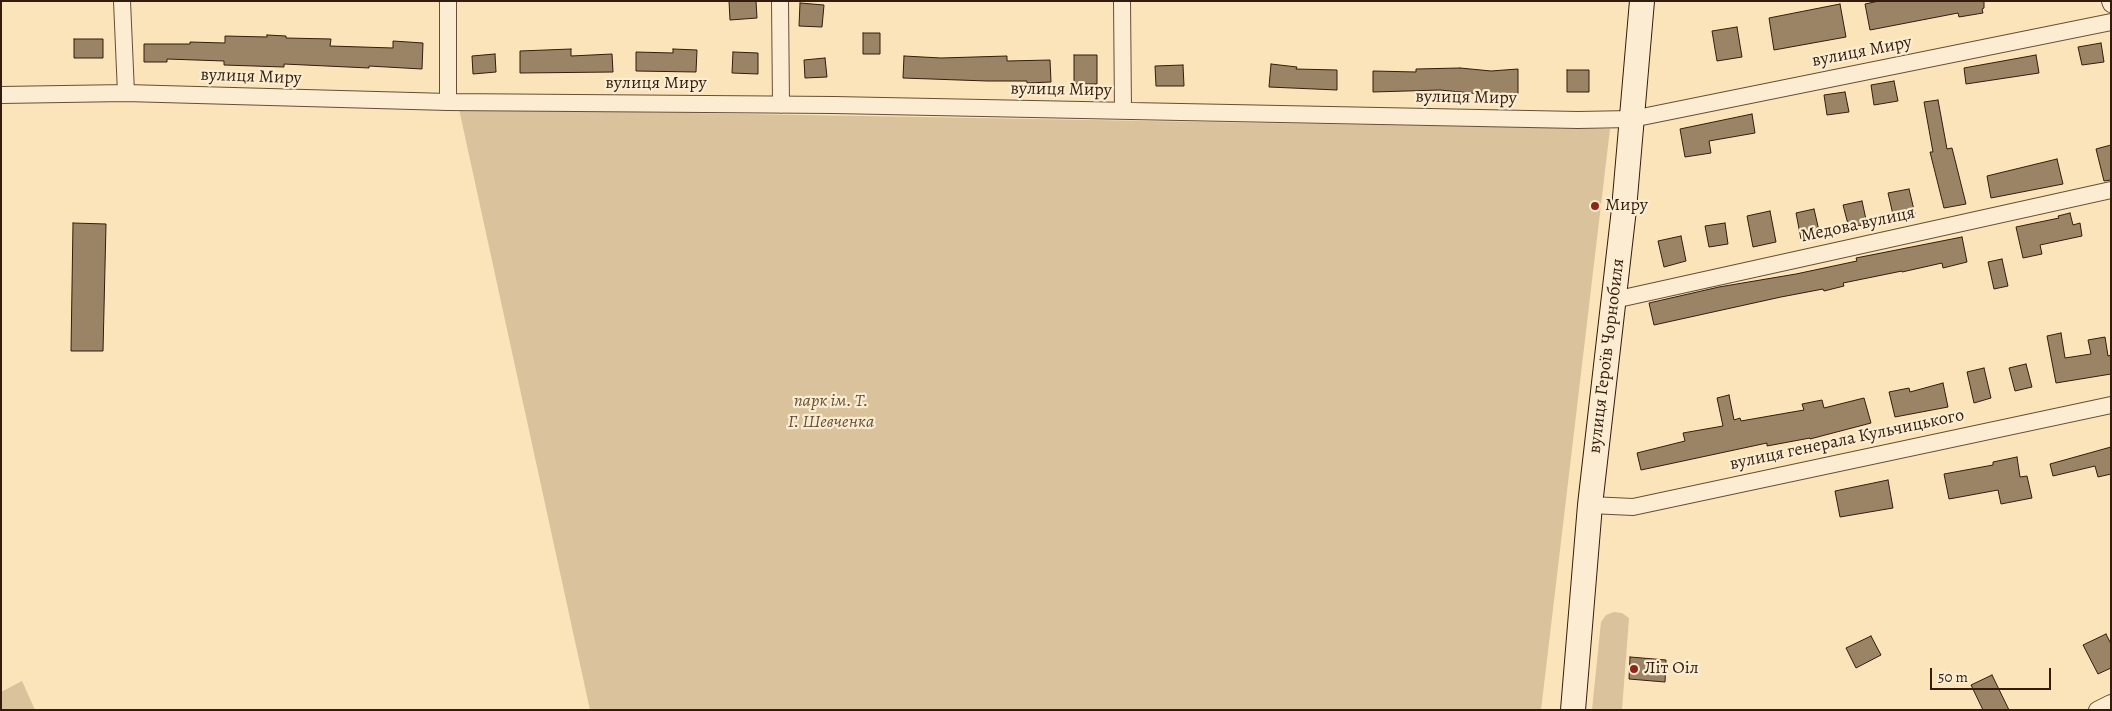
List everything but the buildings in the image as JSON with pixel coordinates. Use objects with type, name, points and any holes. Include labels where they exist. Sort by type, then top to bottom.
[{"type":"street","points":[[122,1],[126,93]]},
{"type":"street","points":[[448,1],[448,102]]},
{"type":"street","points":[[780,1],[781,105]]},
{"type":"street","points":[[1122,1],[1123,111]]},
{"type":"street","name":"вулиця Героїв Чорнобиля","points":[[1572,710],[1590,505],[1614,300],[1642,1]]},
{"type":"street","name":"вулиця Миру","points":[[1,95],[126,93],[448,102],[781,105],[1568,120],[1632,118],[2111,22]]},
{"type":"street","name":"Медова вулиця","points":[[1614,300],[2111,190]]},
{"type":"street","name":"вулиця генерала Кульчицького","points":[[1590,505],[1633,507],[2111,405]]},
{"type":"street","points":[[2097,710],[2111,703]]},
{"type":"green space","name":"парк ім. Т. Г. Шевченка","points":[[459,109],[1610,129],[1541,710],[590,710]]},
{"type":"green space","points":[[1614,612],[1622,613],[1629,618],[1622,710],[1592,710],[1601,622],[1606,615]]},
{"type":"green space","points":[[22,681],[35,710],[1,710],[1,692]]},
{"type":"place","name":"Миру","points":[[1595,206]]},
{"type":"place","name":"Літ Оіл","points":[[1634,669]]}]
